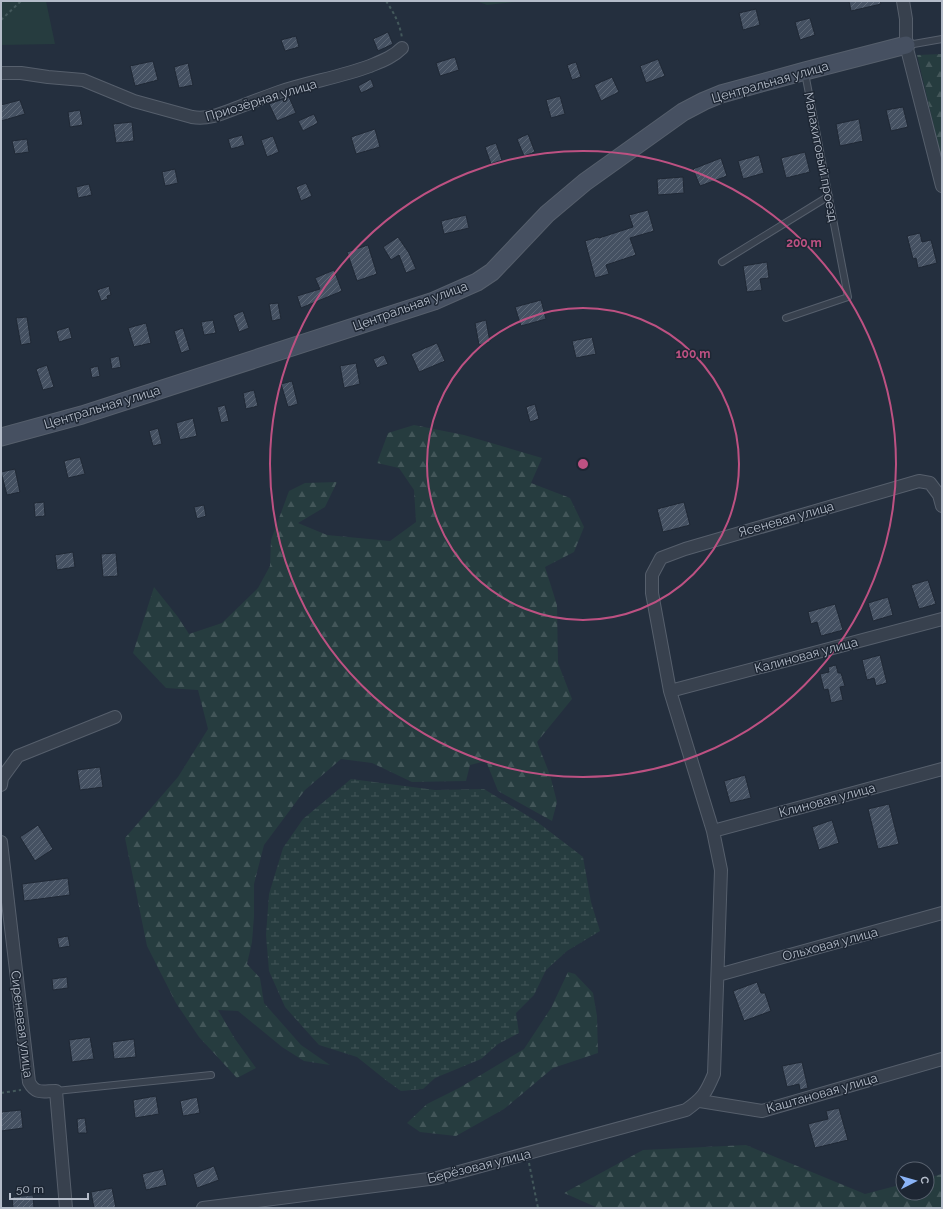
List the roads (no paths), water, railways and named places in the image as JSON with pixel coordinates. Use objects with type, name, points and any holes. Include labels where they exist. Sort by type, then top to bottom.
[{"type":"street","points":[[904,1],[906,45],[942,186]]},
{"type":"street","name":"Центральная улица","points":[[1,437],[82,415],[434,301],[460,290],[477,282],[492,272],[547,214],[585,182],[683,112],[721,94],[906,45]]},
{"type":"street","name":"Приозёрная улица","points":[[1,73],[21,73],[83,80],[134,101],[186,116],[200,118],[218,116],[279,92],[338,77],[386,60],[402,48]]},
{"type":"street","name":"Ясеневая улица","points":[[670,691],[652,593],[652,575],[661,558],[684,549],[919,481],[930,482],[939,495],[942,506]]},
{"type":"street","name":"Калиновая улица","points":[[670,691],[942,619]]},
{"type":"street","points":[[670,691],[713,831],[722,870],[714,1074],[708,1090],[700,1100]]},
{"type":"street","points":[[1,785],[2,778],[18,756],[115,717]]},
{"type":"street","name":"Клиновая улица","points":[[713,831],[942,769]]},
{"type":"street","name":"Сиреневая улица","points":[[1,842],[29,1082],[32,1089],[39,1091],[56,1091]]},
{"type":"street","name":"Ольховая улица","points":[[718,974],[942,913]]},
{"type":"street","name":"Каштановая улица","points":[[700,1100],[762,1111],[942,1059]]},
{"type":"street","points":[[56,1091],[66,1208]]},
{"type":"street","name":"Берёзовая улица","points":[[203,1208],[437,1178],[686,1110],[700,1100]]},
{"type":"lane","points":[[906,45],[942,39]]},
{"type":"lane","name":"Малахитовый проезд","points":[[786,318],[848,297],[805,71]]},
{"type":"lane","points":[[722,262],[829,196]]},
{"type":"lane","points":[[56,1091],[211,1075]]}]
